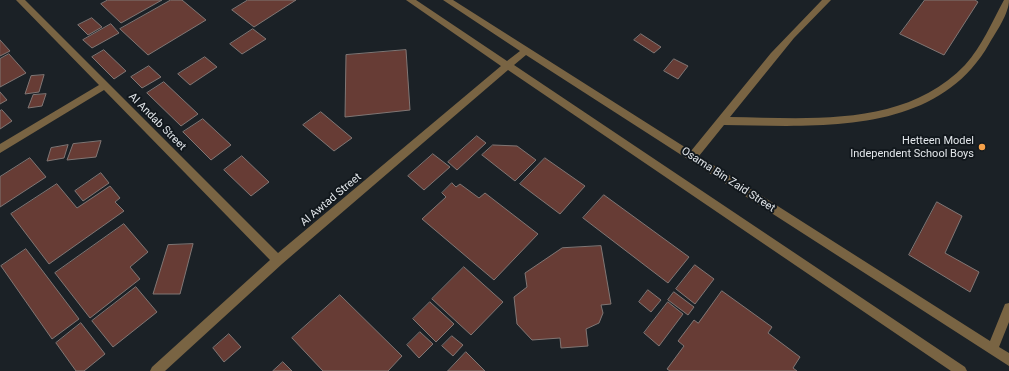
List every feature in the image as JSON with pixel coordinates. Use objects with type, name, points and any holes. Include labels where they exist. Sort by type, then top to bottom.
[{"type":"street","name":"Al Andab Street","points":[[20,0],[278,260]]},
{"type":"street","points":[[410,0],[961,371]]},
{"type":"street","name":"Osama Bin Zaid Street","points":[[446,0],[1009,360]]},
{"type":"street","points":[[815,10],[816,0]]},
{"type":"street","points":[[692,157],[724,121],[774,56],[815,10],[827,0]]},
{"type":"street","points":[[724,121],[858,120],[896,112],[920,102],[955,80],[969,66],[986,41],[1008,0]]},
{"type":"street","name":"Al Awtad Street","points":[[156,371],[278,260],[509,66],[526,50]]},
{"type":"street","points":[[0,149],[104,86]]},
{"type":"street","points":[[992,348],[1009,308]]},
{"type":"building","points":[[108,0],[162,0],[121,23],[101,4]]},
{"type":"building","points":[[171,0],[182,0],[206,20],[148,55],[120,29]]},
{"type":"building","points":[[248,0],[296,0],[254,27],[232,10]]},
{"type":"building","points":[[925,0],[975,0],[978,2],[944,55],[900,34]]},
{"type":"building","points":[[92,18],[102,27],[88,35],[78,25]]},
{"type":"building","points":[[111,24],[119,33],[92,48],[83,40]]},
{"type":"building","points":[[253,29],[266,39],[242,54],[230,44]]},
{"type":"building","points":[[641,34],[661,47],[654,53],[634,40]]},
{"type":"building","points":[[0,40],[10,51],[0,56]]},
{"type":"building","points":[[104,50],[126,71],[114,79],[92,57]]},
{"type":"building","points":[[406,50],[410,110],[345,117],[346,55]]},
{"type":"building","points":[[9,54],[26,73],[0,87],[0,59]]},
{"type":"building","points":[[205,57],[217,67],[190,85],[178,74]]},
{"type":"building","points":[[674,59],[688,66],[678,79],[664,71]]},
{"type":"building","points":[[149,66],[161,77],[142,88],[131,77]]},
{"type":"building","points":[[44,75],[39,92],[25,94],[31,76]]},
{"type":"building","points":[[164,82],[198,114],[181,126],[147,93]]},
{"type":"building","points":[[0,92],[7,100],[0,104]]},
{"type":"building","points":[[46,94],[42,106],[28,108],[33,95]]},
{"type":"building","points":[[2,110],[12,121],[0,129],[0,111]]},
{"type":"building","points":[[321,112],[352,138],[334,151],[303,125]]},
{"type":"building","points":[[203,119],[231,145],[211,160],[183,132]]},
{"type":"building","points":[[477,136],[486,143],[457,170],[448,162]]},
{"type":"building","points":[[101,141],[96,157],[67,160],[73,144]]},
{"type":"building","points":[[68,145],[64,158],[47,161],[51,148]]},
{"type":"building","points":[[493,145],[517,146],[536,160],[515,181],[482,155]]},
{"type":"building","points":[[433,154],[450,167],[424,190],[408,176]]},
{"type":"building","points":[[242,156],[269,182],[251,196],[224,170]]},
{"type":"building","points":[[30,158],[46,177],[0,207],[0,177]]},
{"type":"building","points":[[545,158],[585,186],[560,214],[520,184]]},
{"type":"building","points":[[101,173],[109,183],[83,201],[75,191]]},
{"type":"building","points":[[452,183],[456,187],[460,184],[479,198],[485,193],[538,234],[494,280],[422,219],[446,197],[442,193]]},
{"type":"building","points":[[57,184],[77,208],[110,186],[120,198],[115,202],[124,211],[49,264],[11,214]]},
{"type":"building","points":[[604,195],[689,257],[668,283],[583,218]]},
{"type":"building","points":[[937,202],[962,216],[945,253],[979,272],[970,292],[909,255]]},
{"type":"building","points":[[124,224],[148,252],[130,267],[140,279],[90,318],[55,273]]},
{"type":"building","points":[[193,244],[180,294],[153,294],[168,245]]},
{"type":"building","points":[[601,246],[611,304],[601,305],[603,313],[599,323],[586,329],[588,346],[561,348],[560,338],[532,340],[517,324],[514,297],[527,287],[525,273],[562,248]]},
{"type":"building","points":[[26,249],[79,319],[52,339],[1,266]]},
{"type":"building","points":[[695,265],[714,279],[695,304],[676,289]]},
{"type":"building","points":[[464,267],[503,302],[471,335],[432,299]]},
{"type":"building","points":[[136,287],[157,312],[113,347],[92,321]]},
{"type":"building","points":[[648,290],[661,300],[651,312],[639,302]]},
{"type":"building","points":[[722,291],[772,327],[768,333],[800,357],[793,368],[797,371],[670,371],[667,369],[684,346],[678,341],[694,320],[698,323]]},
{"type":"building","points":[[674,292],[694,307],[688,315],[668,300]]},
{"type":"building","points":[[340,295],[402,356],[388,371],[323,371],[292,338]]},
{"type":"building","points":[[430,302],[454,324],[436,342],[413,319]]},
{"type":"building","points":[[668,302],[683,314],[659,346],[644,333]]},
{"type":"building","points":[[81,323],[105,354],[84,371],[76,371],[56,343]]},
{"type":"building","points":[[420,332],[433,344],[419,358],[407,345]]},
{"type":"building","points":[[229,334],[241,347],[224,362],[213,348]]},
{"type":"building","points":[[452,336],[463,345],[453,356],[442,346]]},
{"type":"building","points":[[466,352],[485,371],[448,371]]},
{"type":"building","points":[[283,362],[292,371],[273,371]]},
{"type":"place","name":"Hetteen Model Independent School Boys","points":[[982,147]]}]
